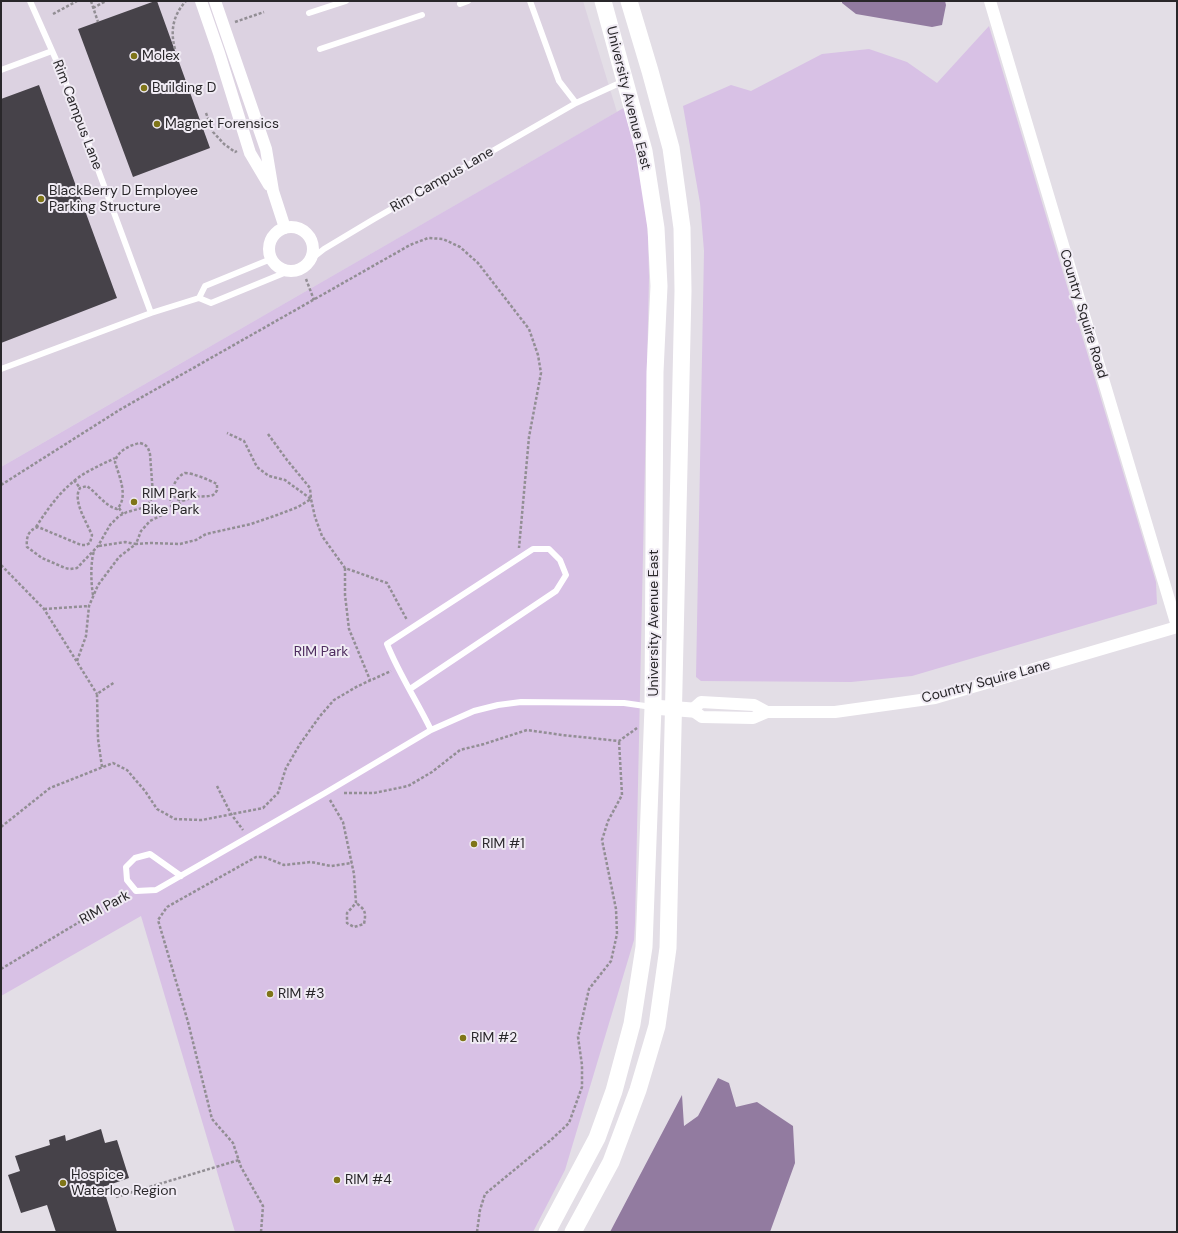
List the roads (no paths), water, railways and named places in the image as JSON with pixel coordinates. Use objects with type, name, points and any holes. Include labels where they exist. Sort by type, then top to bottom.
[{"type":"main road","name":"University Avenue East","points":[[547,1232],[597,1138],[614,1091],[632,1024],[644,947],[653,707],[655,372],[658,279],[656,228],[644,151],[603,1]]},
{"type":"main road","name":"University Avenue East","points":[[573,1232],[611,1162],[638,1090],[657,1026],[668,948],[683,291],[682,228],[671,148],[630,1]]},
{"type":"street","points":[[201,1],[250,153],[273,191]]},
{"type":"street","points":[[215,1],[266,149],[273,191],[284,228]]},
{"type":"street","name":"Country Squire Road","points":[[990,1],[1177,627]]},
{"type":"street","points":[[295,227],[300,229],[308,235],[312,245],[313,250],[310,260],[300,269],[289,271],[281,269],[271,259],[269,251],[272,237],[284,228],[295,227]]},
{"type":"street","name":"Country Squire Lane","points":[[653,707],[692,710],[700,702],[754,705],[767,712],[835,712],[935,698],[1177,627]]},
{"type":"lane","name":"Rim Campus Lane","points":[[30,1],[68,87],[151,313]]},
{"type":"lane","points":[[308,13],[344,1]]},
{"type":"lane","points":[[460,4],[468,1]]},
{"type":"lane","points":[[530,1],[559,81],[576,102]]},
{"type":"lane","points":[[320,49],[422,15]]},
{"type":"lane","name":"Rim Campus Lane","points":[[1,70],[52,52]]},
{"type":"lane","name":"Rim Campus Lane","points":[[310,260],[324,249],[374,219],[576,102],[625,80]]},
{"type":"lane","points":[[199,298],[205,286],[271,259]]},
{"type":"lane","points":[[1,370],[151,313],[199,298],[211,303],[289,271]]},
{"type":"lane","points":[[410,689],[556,591],[566,575],[560,560],[549,549],[533,549],[387,644],[397,668],[420,706],[431,730]]},
{"type":"lane","name":"RIM Park","points":[[181,876],[150,854],[135,858],[126,866],[127,880],[136,891],[156,890],[181,876],[325,793],[431,730],[474,711],[498,705],[521,702],[624,703],[653,707]]},
{"type":"place","name":"Molex","points":[[134,56]]},
{"type":"place","name":"Building D","points":[[144,88]]},
{"type":"place","name":"Magnet Forensics","points":[[157,124]]},
{"type":"place","name":"BlackBerry D Employee Parking Structure","points":[[41,199]]},
{"type":"place","name":"RIM Park Bike Park","points":[[134,502]]},
{"type":"place","name":"RIM #1","points":[[474,844]]},
{"type":"place","name":"RIM #3","points":[[270,994]]},
{"type":"place","name":"RIM #2","points":[[463,1038]]},
{"type":"place","name":"RIM #4","points":[[337,1180]]},
{"type":"place","name":"Hospice Waterloo Region","points":[[63,1183]]}]
